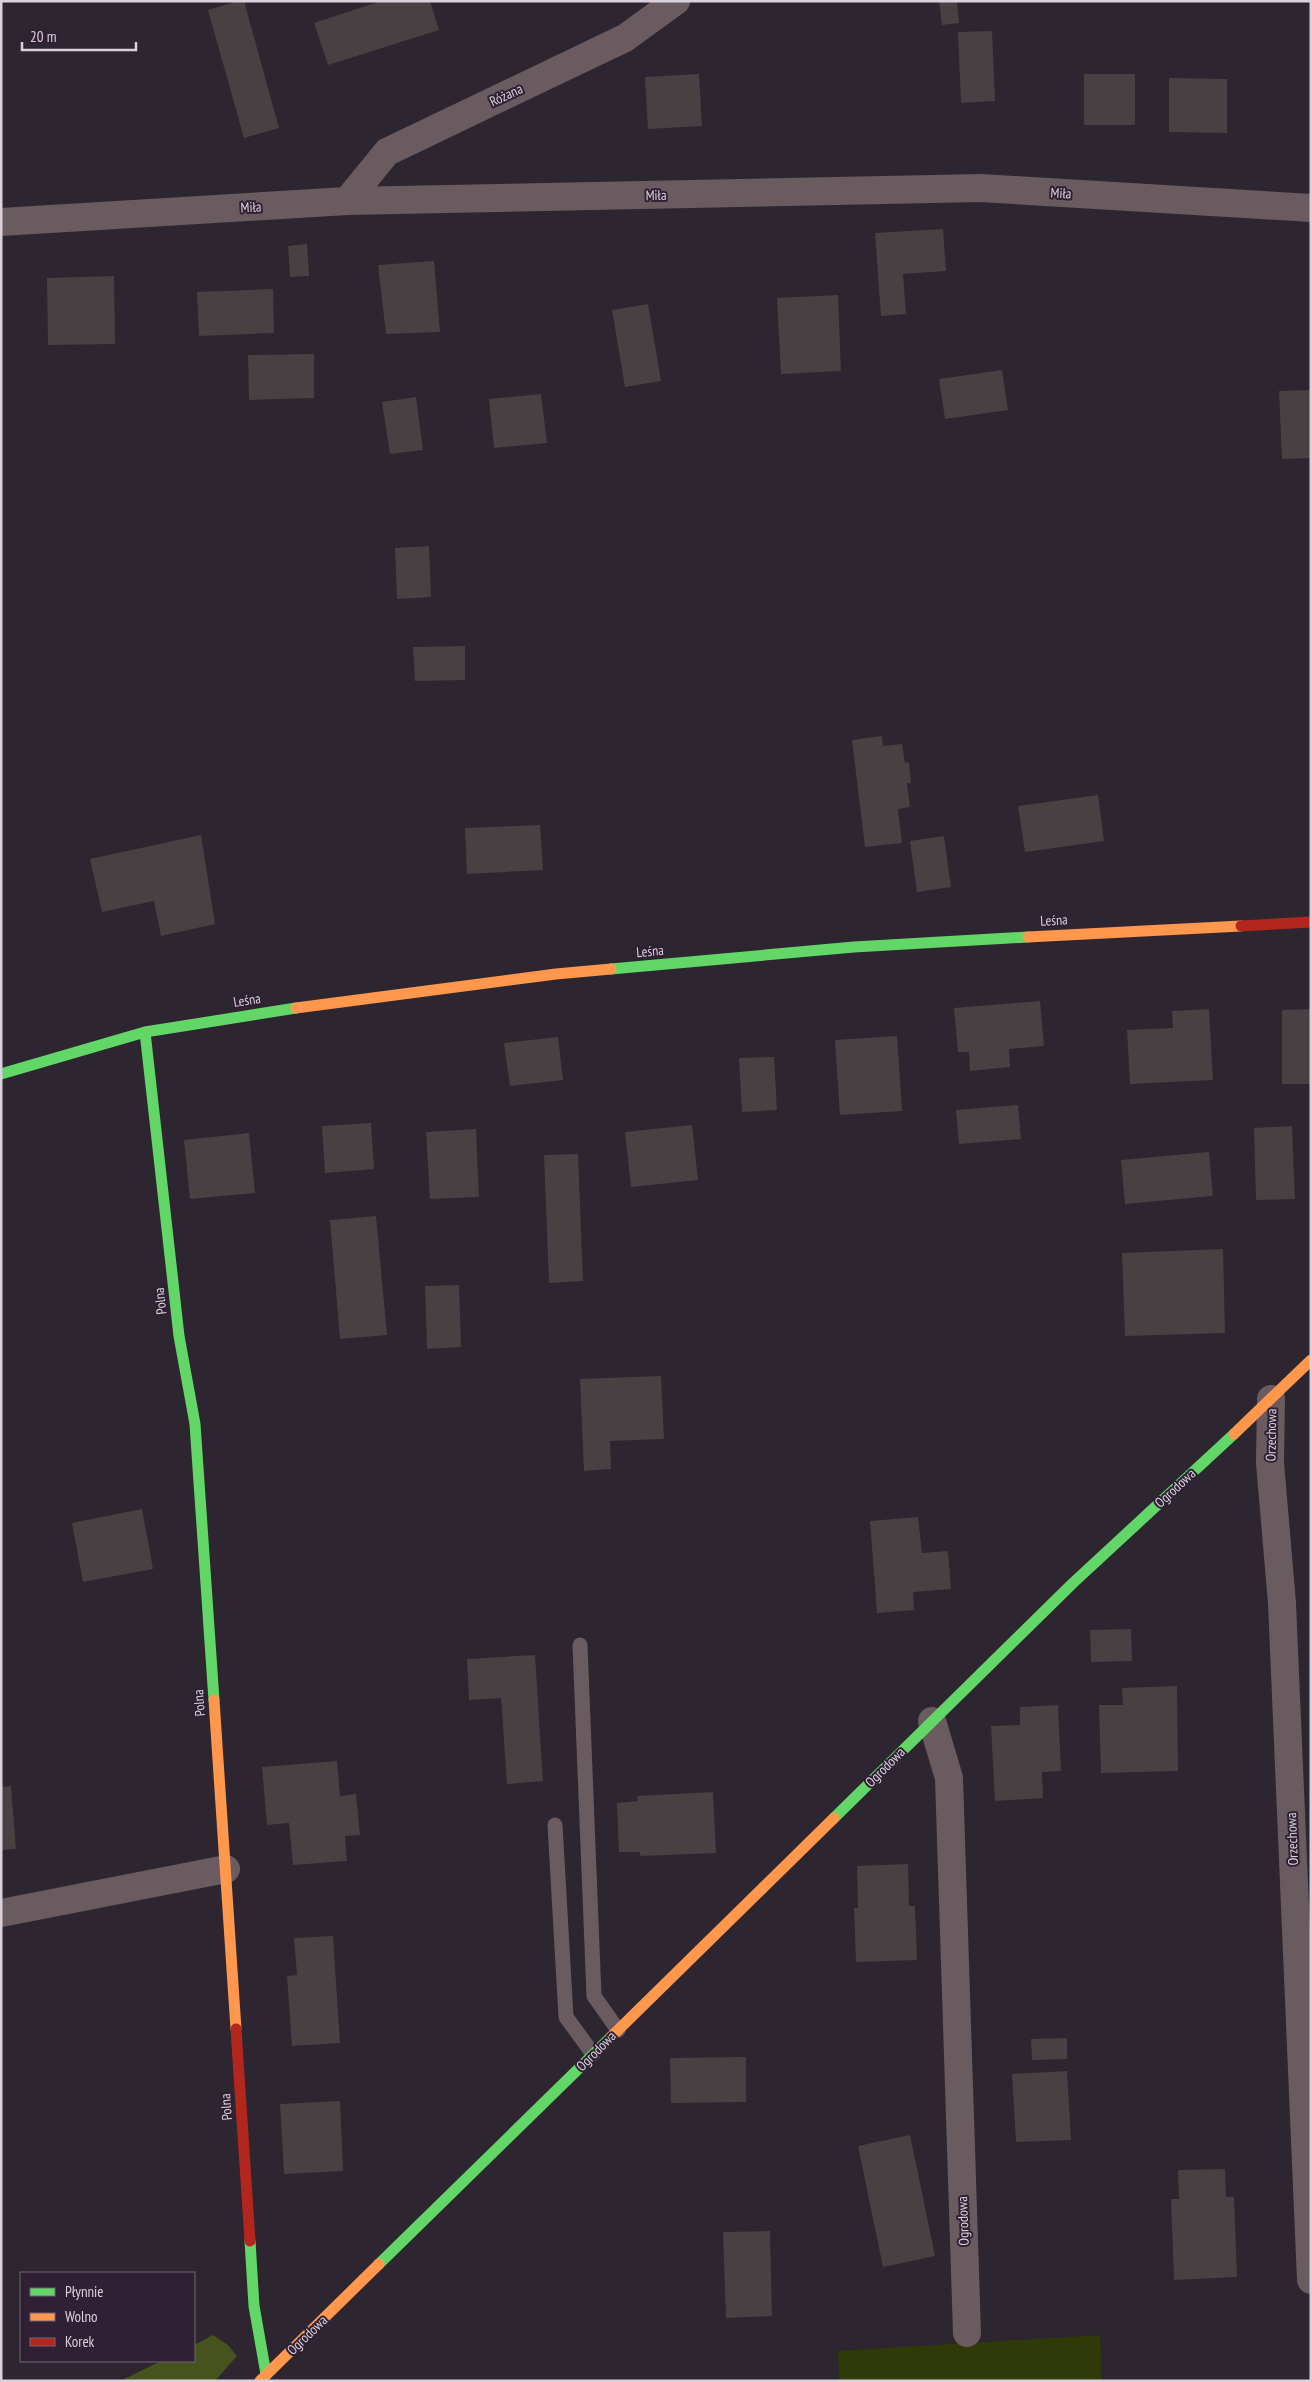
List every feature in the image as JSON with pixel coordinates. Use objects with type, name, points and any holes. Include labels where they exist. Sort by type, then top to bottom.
[{"type":"street","name":"Różana","points":[[347,201],[387,152],[625,38],[676,1]]},
{"type":"street","name":"Miła","points":[[1,222],[347,201],[981,188],[1311,208]]},
{"type":"street","name":"Leśna","points":[[1,1074],[145,1032],[341,1001],[576,972],[854,947],[1311,922]]},
{"type":"street","name":"Polna","points":[[145,1032],[179,1336],[195,1424],[254,2306],[263,2378]]},
{"type":"street","name":"Ogrodowa","points":[[263,2378],[1073,1583],[1271,1400],[1311,1360]]},
{"type":"street","name":"Orzechowa","points":[[1271,1400],[1270,1463],[1282,1603],[1311,2280]]},
{"type":"street","name":"Ogrodowa","points":[[932,1721],[948,1778],[967,2333]]},
{"type":"street","points":[[1,1914],[226,1869]]},
{"type":"lane","points":[[580,1645],[594,1996],[618,2030]]},
{"type":"lane","points":[[555,1825],[566,2017],[593,2054]]},
{"type":"green space","points":[[213,2335],[228,2345],[237,2356],[215,2381],[120,2381],[159,2362],[195,2362],[195,2344]]},
{"type":"green space","points":[[1100,2335],[1102,2381],[839,2381],[838,2351]]},
{"type":"building","points":[[244,1],[279,128],[244,138],[208,10]]},
{"type":"building","points":[[381,1],[430,1],[439,30],[328,65],[314,23]]},
{"type":"building","points":[[939,1],[957,1],[959,23],[942,25]]},
{"type":"building","points":[[992,31],[995,101],[961,103],[958,32]]},
{"type":"building","points":[[699,74],[702,126],[648,129],[645,77]]},
{"type":"building","points":[[1084,74],[1135,74],[1135,125],[1084,125]]},
{"type":"building","points":[[1169,78],[1227,79],[1227,133],[1169,132]]},
{"type":"building","points":[[943,229],[946,271],[903,274],[906,314],[881,316],[875,233]]},
{"type":"building","points":[[307,244],[309,276],[290,277],[288,246]]},
{"type":"building","points":[[434,261],[440,332],[386,334],[378,265]]},
{"type":"building","points":[[114,276],[115,344],[48,345],[47,278]]},
{"type":"building","points":[[273,289],[274,333],[199,336],[197,292]]},
{"type":"building","points":[[838,295],[841,371],[781,374],[777,298]]},
{"type":"building","points":[[648,304],[661,381],[625,387],[612,310]]},
{"type":"building","points":[[314,354],[314,398],[249,400],[248,355]]},
{"type":"building","points":[[1002,370],[1008,410],[945,419],[939,379]]},
{"type":"building","points":[[1311,390],[1311,458],[1282,459],[1279,391]]},
{"type":"building","points":[[541,394],[547,443],[494,448],[489,399]]},
{"type":"building","points":[[416,397],[423,450],[390,454],[382,402]]},
{"type":"building","points":[[429,546],[431,597],[397,599],[395,548]]},
{"type":"building","points":[[465,646],[465,680],[415,681],[413,647]]},
{"type":"building","points":[[882,736],[883,746],[902,744],[905,763],[909,762],[911,783],[907,783],[910,807],[898,809],[902,843],[865,847],[852,740]]},
{"type":"building","points":[[1098,795],[1104,841],[1025,852],[1018,806]]},
{"type":"building","points":[[540,825],[543,870],[467,874],[465,828]]},
{"type":"building","points":[[201,835],[215,924],[161,936],[154,901],[102,912],[90,859]]},
{"type":"building","points":[[944,836],[951,887],[917,892],[910,841]]},
{"type":"building","points":[[1040,1001],[1044,1046],[1009,1049],[1010,1067],[970,1071],[969,1052],[958,1052],[954,1008]]},
{"type":"building","points":[[1209,1009],[1213,1080],[1130,1084],[1127,1030],[1173,1028],[1172,1011]]},
{"type":"building","points":[[1311,1009],[1311,1084],[1282,1084],[1282,1010]]},
{"type":"building","points":[[897,1036],[902,1111],[840,1115],[835,1040]]},
{"type":"building","points":[[558,1037],[563,1080],[510,1086],[504,1043]]},
{"type":"building","points":[[774,1057],[777,1110],[742,1112],[739,1058]]},
{"type":"building","points":[[1018,1105],[1021,1139],[959,1144],[956,1110]]},
{"type":"building","points":[[371,1123],[374,1169],[325,1173],[322,1126]]},
{"type":"building","points":[[692,1125],[698,1180],[631,1187],[625,1132]]},
{"type":"building","points":[[1292,1126],[1295,1199],[1256,1200],[1254,1128]]},
{"type":"building","points":[[476,1129],[479,1197],[430,1199],[426,1132]]},
{"type":"building","points":[[249,1133],[255,1193],[190,1199],[184,1140]]},
{"type":"building","points":[[1209,1152],[1213,1196],[1125,1204],[1121,1160]]},
{"type":"building","points":[[578,1154],[583,1281],[549,1283],[544,1155]]},
{"type":"building","points":[[376,1216],[387,1335],[340,1339],[330,1220]]},
{"type":"building","points":[[1223,1249],[1225,1333],[1125,1336],[1122,1253]]},
{"type":"building","points":[[459,1285],[461,1347],[427,1349],[425,1286]]},
{"type":"building","points":[[661,1376],[664,1439],[610,1441],[611,1469],[584,1471],[580,1379]]},
{"type":"building","points":[[142,1509],[153,1569],[83,1582],[72,1523]]},
{"type":"building","points":[[918,1517],[922,1553],[948,1551],[951,1589],[913,1592],[914,1610],[877,1613],[870,1521]]},
{"type":"building","points":[[1131,1629],[1132,1661],[1091,1662],[1090,1630]]},
{"type":"building","points":[[535,1655],[543,1781],[507,1784],[501,1698],[469,1700],[467,1659]]},
{"type":"building","points":[[1177,1686],[1178,1771],[1101,1773],[1099,1705],[1123,1705],[1122,1688]]},
{"type":"building","points":[[1058,1705],[1061,1771],[1042,1772],[1043,1798],[995,1801],[991,1726],[1020,1725],[1020,1707]]},
{"type":"building","points":[[337,1761],[340,1796],[356,1794],[360,1835],[345,1836],[347,1861],[293,1865],[289,1823],[267,1825],[262,1767]]},
{"type":"building","points":[[11,1786],[16,1849],[1,1850],[1,1787]]},
{"type":"building","points":[[713,1792],[716,1853],[640,1856],[640,1852],[619,1852],[617,1803],[638,1801],[637,1796]]},
{"type":"building","points":[[908,1864],[909,1906],[915,1906],[917,1960],[856,1962],[854,1908],[858,1908],[857,1866]]},
{"type":"building","points":[[333,1936],[340,2043],[292,2046],[287,1976],[297,1975],[294,1938]]},
{"type":"building","points":[[1067,2038],[1067,2059],[1032,2060],[1031,2039]]},
{"type":"building","points":[[746,2057],[746,2102],[671,2103],[670,2058]]},
{"type":"building","points":[[1067,2071],[1071,2140],[1016,2142],[1012,2074]]},
{"type":"building","points":[[340,2101],[343,2171],[284,2174],[280,2104]]},
{"type":"building","points":[[910,2135],[935,2256],[883,2267],[858,2146]]},
{"type":"building","points":[[1225,2169],[1226,2197],[1234,2197],[1237,2277],[1174,2280],[1171,2199],[1179,2199],[1178,2170]]},
{"type":"building","points":[[770,2231],[772,2316],[726,2318],[723,2232]]},
{"type":"traffic: fast","points":[[611,969],[854,947],[1028,937]]},
{"type":"traffic: fast","points":[[1,1074],[145,1032],[296,1008]]},
{"type":"traffic: fast","points":[[145,1032],[179,1336],[195,1424],[214,1700]]},
{"type":"traffic: fast","points":[[834,1818],[1073,1583],[1234,1434]]},
{"type":"traffic: fast","points":[[379,2264],[611,2037]]},
{"type":"traffic: fast","points":[[250,2241],[254,2306],[266,2374]]},
{"type":"traffic: slow","points":[[1028,937],[1241,926]]},
{"type":"traffic: slow","points":[[296,1008],[556,974],[611,969]]},
{"type":"traffic: slow","points":[[1234,1434],[1311,1360]]},
{"type":"traffic: slow","points":[[214,1700],[236,2029]]},
{"type":"traffic: slow","points":[[611,2037],[834,1818]]},
{"type":"traffic: slow","points":[[260,2381],[379,2264]]},
{"type":"traffic: jam","points":[[1241,926],[1311,922]]},
{"type":"traffic: jam","points":[[236,2029],[250,2241]]}]
